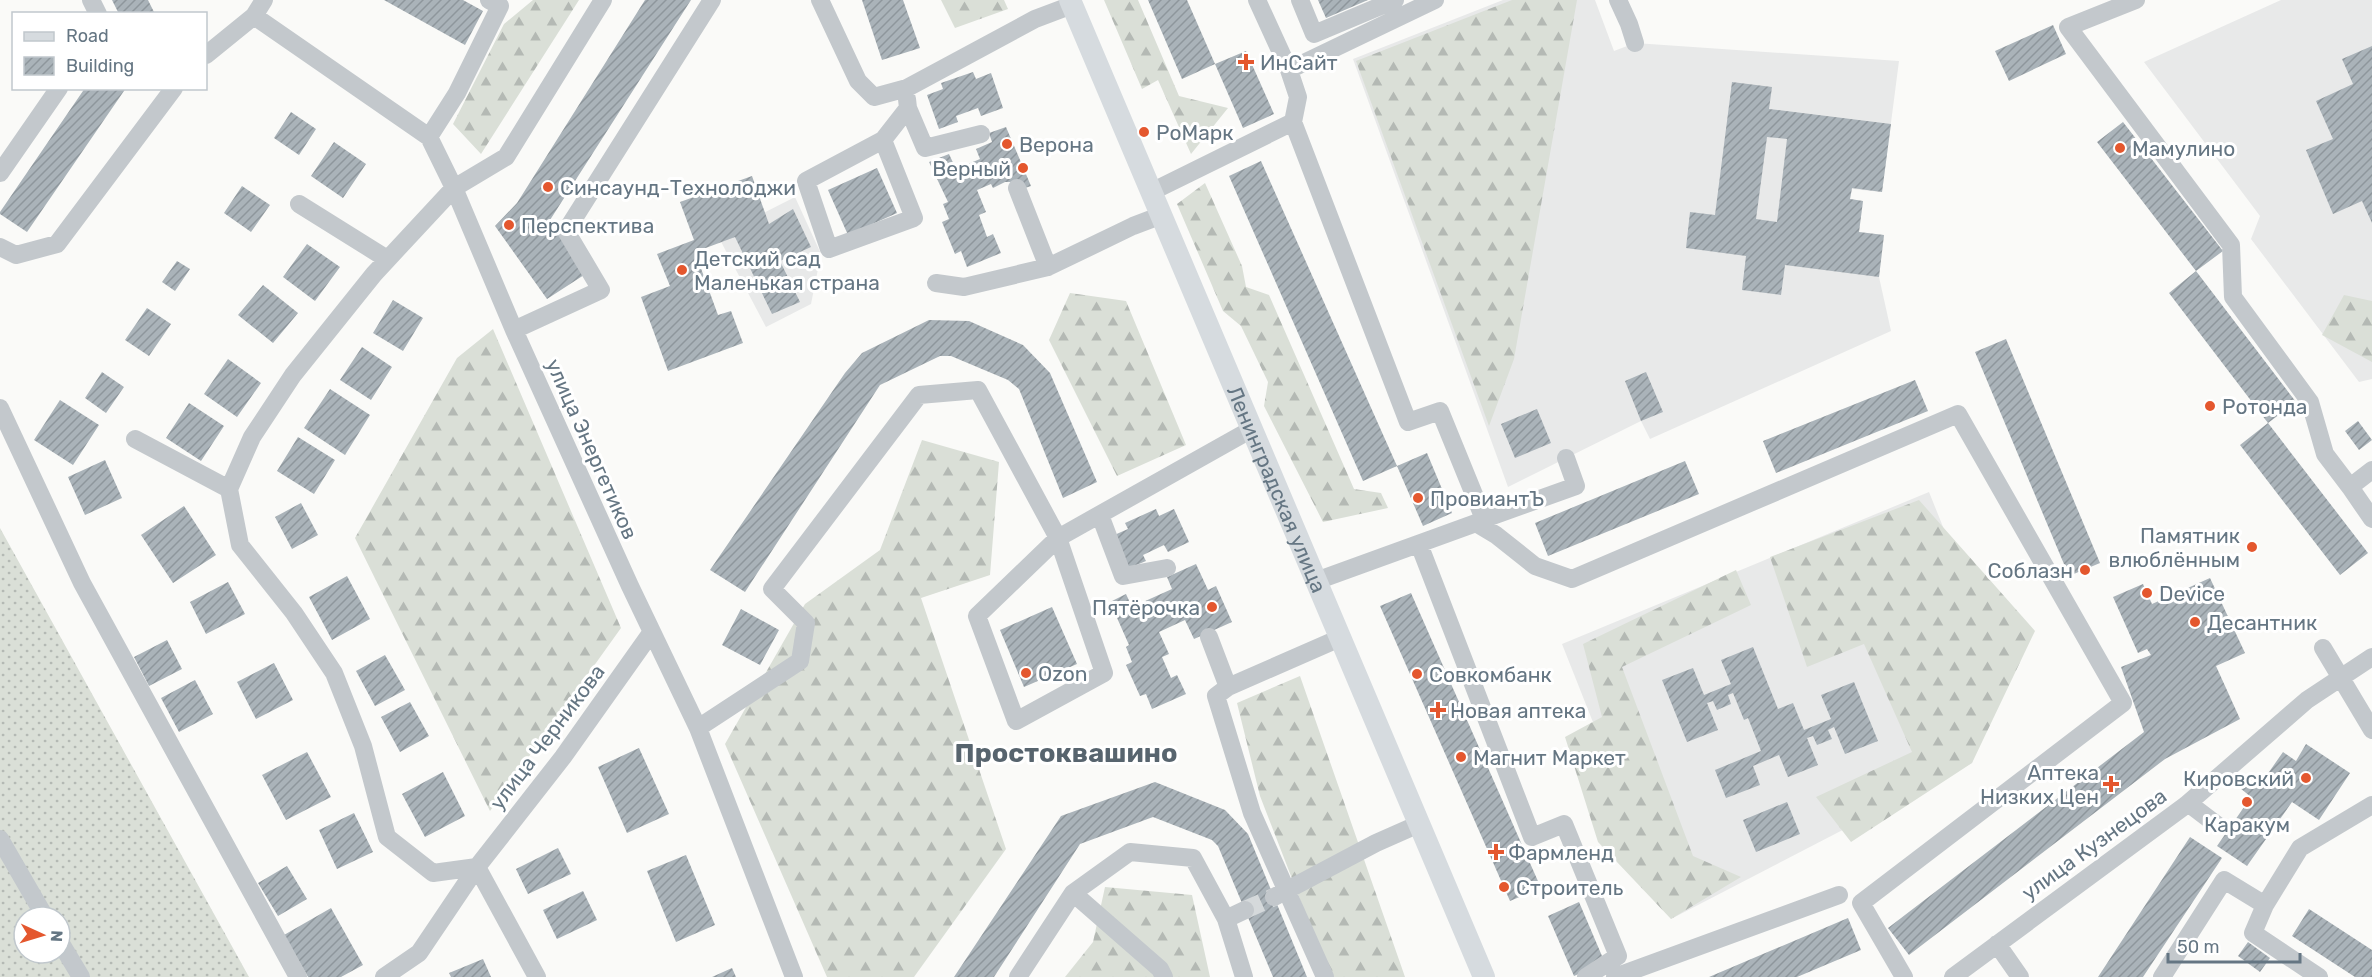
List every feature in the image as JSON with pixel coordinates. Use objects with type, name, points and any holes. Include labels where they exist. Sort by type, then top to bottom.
[{"type":"main road","name":"Ленинградская улица","points":[[1071,2],[1484,977]]},
{"type":"street","points":[[207,54],[254,16],[264,0]]},
{"type":"street","points":[[429,137],[457,93],[500,6],[489,0]]},
{"type":"street","points":[[537,977],[477,867],[433,873],[387,837],[363,746],[334,673],[294,613],[240,545],[229,489],[252,437],[293,375],[387,259],[454,188],[506,157],[603,0]]},
{"type":"street","points":[[514,330],[601,290],[566,231],[712,0]]},
{"type":"street","points":[[820,0],[858,81],[874,97],[907,88],[1071,2]]},
{"type":"street","points":[[1257,0],[1289,70],[1298,97],[1293,122],[1408,422],[1440,411],[1480,521],[1535,566],[1572,579],[1958,414],[2122,703],[1861,903],[1904,977]]},
{"type":"street","points":[[1300,0],[1314,34],[1395,0]]},
{"type":"street","points":[[1289,70],[1435,0]]},
{"type":"street","points":[[1618,0],[1635,43]]},
{"type":"street","points":[[2136,0],[2068,27],[2231,245],[2233,297],[2310,402],[2325,454],[2372,519]]},
{"type":"street","name":"улица Энергетиков","points":[[254,16],[429,137],[454,188],[514,330],[651,633],[698,728],[794,977]]},
{"type":"street","points":[[907,88],[908,108],[925,148],[981,134]]},
{"type":"street","points":[[0,173],[58,90]]},
{"type":"street","points":[[0,247],[16,255],[57,244],[172,90]]},
{"type":"street","points":[[883,140],[914,218],[829,249],[806,181],[883,140],[908,108]]},
{"type":"street","points":[[1151,192],[1293,122]]},
{"type":"street","points":[[1017,188],[1048,267]]},
{"type":"street","points":[[299,204],[387,259]]},
{"type":"street","points":[[936,283],[964,287],[1048,267],[1133,226],[1162,215]]},
{"type":"street","points":[[698,728],[800,661],[806,623],[772,589],[920,395],[978,390],[1058,538],[1104,673],[1016,721],[977,616],[1058,538],[1252,429]]},
{"type":"street","points":[[0,408],[82,583],[297,977]]},
{"type":"street","points":[[135,439],[229,489]]},
{"type":"street","points":[[1317,582],[1576,486],[1566,458]]},
{"type":"street","points":[[2350,487],[2372,470]]},
{"type":"street","points":[[1100,515],[1123,576],[1167,568]]},
{"type":"street","points":[[1419,544],[1532,837],[1564,824],[1618,956],[1586,977]]},
{"type":"street","name":"улица Черникова","points":[[384,977],[419,953],[477,867],[562,757],[651,633]]},
{"type":"street","points":[[1209,637],[1228,687]]},
{"type":"street","points":[[1325,977],[1280,895],[1215,696],[1228,687],[1340,638]]},
{"type":"street","points":[[2323,648],[2372,730]]},
{"type":"street","name":"улица Кузнецова","points":[[1953,977],[2186,805],[2307,700],[2372,657]]},
{"type":"street","points":[[2186,805],[2192,806],[2217,825]]},
{"type":"street","points":[[2319,977],[2253,933],[2265,904],[2300,848],[2372,805]]},
{"type":"street","points":[[1280,895],[1376,843],[1419,824]]},
{"type":"street","points":[[0,839],[38,905]]},
{"type":"street","points":[[1018,977],[1073,893],[1130,852],[1193,858],[1226,918],[1244,977]]},
{"type":"street","points":[[2162,977],[2224,880],[2265,904]]},
{"type":"street","points":[[1073,893],[1160,969],[1164,977]]},
{"type":"street","points":[[1615,977],[1839,896]]},
{"type":"street","points":[[1226,918],[1245,910]]},
{"type":"street","points":[[1997,944],[2020,977]]},
{"type":"street","points":[[72,962],[81,977]]},
{"type":"shaded area","points":[[1503,0],[1595,0],[1614,51],[1635,43],[1899,61],[1882,192],[1852,189],[1850,199],[1863,201],[1859,232],[1884,235],[1879,277],[1891,331],[1650,439],[1641,421],[1508,487],[1353,59]]},
{"type":"shaded area","points":[[2281,0],[2372,0],[2372,379],[2359,382],[2251,239],[2260,216],[2144,62]]},
{"type":"shaded area","points":[[795,197],[821,254],[811,304],[766,327],[718,236]]},
{"type":"shaded area","points":[[1929,492],[2001,671],[1972,763],[1671,919],[1562,644]]},
{"type":"green space","points":[[533,0],[579,0],[481,154],[453,124],[504,24]]},
{"type":"green space","points":[[941,0],[1004,0],[1008,9],[955,28]]},
{"type":"green space","points":[[1104,0],[1138,0],[1179,96],[1228,108],[1191,154],[1158,80],[1142,89]]},
{"type":"green space","points":[[1512,0],[1577,0],[1514,359],[1489,426],[1356,61]]},
{"type":"green space","points":[[1205,183],[1242,266],[1246,287],[1269,295],[1354,489],[1381,493],[1388,508],[1323,522],[1264,406],[1268,382],[1241,326],[1223,311],[1177,204]]},
{"type":"green space","points":[[1070,293],[1126,301],[1186,445],[1117,476],[1049,340]]},
{"type":"green space","points":[[2344,295],[2372,301],[2372,362],[2322,335]]},
{"type":"green space","points":[[493,329],[621,628],[490,811],[355,538],[457,358]]},
{"type":"green space","points":[[922,440],[999,462],[990,575],[921,598],[1006,849],[914,977],[827,977],[725,744],[805,604],[880,550]]},
{"type":"green space","points":[[1919,500],[2035,631],[1972,763],[1851,842],[1816,797],[1912,752],[1864,644],[1807,667],[1770,557]]},
{"type":"green space","points":[[0,528],[249,977],[0,977]]},
{"type":"green space","points":[[1736,570],[1751,605],[1622,667],[1693,856],[1741,877],[1671,919],[1598,842],[1565,737],[1602,717],[1583,644]]},
{"type":"green space","points":[[1300,676],[1405,977],[1330,977],[1260,796],[1237,703]]},
{"type":"green space","points":[[1105,887],[1192,895],[1210,977],[1065,977],[1093,942]]},
{"type":"building","points":[[112,0],[148,0],[154,12],[118,12]]},
{"type":"building","points":[[384,0],[463,0],[483,11],[465,45]]},
{"type":"building","points":[[645,0],[691,0],[550,220],[584,275],[547,299],[495,226],[517,203]]},
{"type":"building","points":[[862,0],[903,0],[920,48],[882,60]]},
{"type":"building","points":[[1148,0],[1187,0],[1215,64],[1182,79]]},
{"type":"building","points":[[1318,0],[1368,0],[1326,18]]},
{"type":"building","points":[[2053,25],[2066,54],[2009,81],[1995,51]]},
{"type":"building","points":[[2372,46],[2372,223],[2362,201],[2333,214],[2306,150],[2333,139],[2316,101],[2353,84],[2342,59]]},
{"type":"building","points":[[1246,51],[1274,114],[1243,128],[1215,64]]},
{"type":"building","points":[[973,72],[976,79],[991,73],[1003,108],[981,116],[978,108],[956,116],[958,122],[939,129],[927,95],[943,89],[941,83]]},
{"type":"building","points":[[1732,82],[1772,87],[1769,109],[1891,124],[1882,192],[1852,188],[1850,199],[1863,201],[1859,232],[1884,235],[1879,277],[1785,265],[1781,295],[1742,290],[1746,256],[1686,248],[1690,212],[1715,215]],"holes":[[[1767,137],[1787,139],[1777,222],[1756,219]]]},
{"type":"building","points":[[84,90],[125,90],[27,232],[0,212]]},
{"type":"building","points":[[291,112],[316,129],[299,155],[274,138]]},
{"type":"building","points":[[2123,122],[2223,251],[2196,271],[2097,142]]},
{"type":"building","points":[[1006,127],[1031,186],[1022,189],[1019,182],[1005,182],[993,188],[991,184],[977,190],[986,212],[979,215],[987,237],[993,234],[1001,253],[967,267],[961,251],[955,254],[942,222],[949,219],[943,204],[948,202],[929,162],[949,154],[956,169],[980,159],[976,149],[992,142],[989,133]]},
{"type":"building","points":[[334,142],[366,164],[343,198],[311,176]]},
{"type":"building","points":[[1261,161],[1397,466],[1363,481],[1229,176]]},
{"type":"building","points":[[877,168],[897,213],[848,235],[828,190]]},
{"type":"building","name":"Детский сад Маленькая страна","points":[[752,176],[769,224],[793,209],[811,247],[780,261],[800,302],[772,314],[735,237],[695,252],[718,315],[731,311],[743,343],[668,371],[641,297],[670,286],[657,254],[694,240],[680,202]]},
{"type":"building","points":[[242,186],[270,205],[251,232],[224,213]]},
{"type":"building","points":[[307,244],[340,267],[315,301],[283,277]]},
{"type":"building","points":[[177,261],[190,269],[175,291],[162,282]]},
{"type":"building","points":[[2196,271],[2296,402],[2268,423],[2169,293]]},
{"type":"building","points":[[263,285],[298,313],[273,343],[238,315]]},
{"type":"building","points":[[393,300],[423,318],[403,351],[373,333]]},
{"type":"building","points":[[147,308],[171,324],[149,356],[125,340]]},
{"type":"building","points":[[929,320],[969,321],[1023,345],[1050,373],[1097,482],[1063,498],[1019,389],[1008,380],[951,356],[940,356],[880,385],[745,592],[710,570],[845,373],[862,353]]},
{"type":"building","points":[[2006,339],[2100,563],[2069,576],[1975,352]]},
{"type":"building","points":[[362,347],[392,367],[371,400],[340,380]]},
{"type":"building","points":[[228,359],[261,383],[237,417],[204,394]]},
{"type":"building","points":[[102,372],[124,387],[106,413],[85,398]]},
{"type":"building","points":[[1646,372],[1663,412],[1641,421],[1625,381]]},
{"type":"building","points":[[1915,380],[1928,411],[1776,473],[1763,441]]},
{"type":"building","points":[[330,389],[370,415],[345,455],[304,428]]},
{"type":"building","points":[[60,400],[99,425],[73,465],[34,440]]},
{"type":"building","points":[[189,403],[224,426],[201,461],[166,438]]},
{"type":"building","points":[[1537,409],[1551,443],[1515,458],[1501,424]]},
{"type":"building","points":[[2358,421],[2372,440],[2359,450],[2345,431]]},
{"type":"building","points":[[2268,423],[2368,553],[2340,575],[2240,445]]},
{"type":"building","points":[[298,437],[335,460],[314,494],[277,471]]},
{"type":"building","points":[[1427,453],[1452,513],[1423,526],[1397,466]]},
{"type":"building","points":[[105,460],[122,498],[85,515],[68,477]]},
{"type":"building","points":[[1685,461],[1699,494],[1548,556],[1535,523]]},
{"type":"building","points":[[301,503],[318,535],[292,549],[275,517]]},
{"type":"building","points":[[184,506],[216,555],[173,583],[141,535]]},
{"type":"building","points":[[1156,509],[1159,516],[1174,509],[1189,542],[1168,552],[1164,545],[1143,555],[1146,561],[1127,569],[1112,536],[1128,529],[1125,523]]},
{"type":"building","points":[[1196,564],[1208,590],[1216,586],[1232,622],[1194,639],[1185,620],[1159,632],[1169,654],[1162,657],[1171,678],[1177,675],[1186,694],[1152,709],[1146,694],[1140,696],[1126,665],[1132,662],[1126,647],[1129,645],[1110,602],[1126,594],[1132,607],[1172,589],[1167,577]]},
{"type":"building","points":[[347,576],[370,619],[332,640],[309,597]]},
{"type":"building","points":[[2210,578],[2245,653],[2216,666],[2240,719],[2165,759],[1909,955],[1888,928],[2144,732],[2121,667],[2151,655],[2147,649],[2138,653],[2113,597],[2143,584],[2152,604]]},
{"type":"building","points":[[228,582],[245,614],[206,634],[190,602]]},
{"type":"building","points":[[1411,593],[1541,888],[1510,901],[1380,606]]},
{"type":"building","points":[[1052,607],[1077,664],[1024,687],[1000,630]]},
{"type":"building","points":[[741,609],[779,630],[760,665],[722,645]]},
{"type":"building","points":[[167,640],[182,669],[149,686],[134,657]]},
{"type":"building","points":[[1753,647],[1778,709],[1793,703],[1804,730],[1831,719],[1821,695],[1854,682],[1878,741],[1845,754],[1834,727],[1828,730],[1832,739],[1817,745],[1813,736],[1807,738],[1818,765],[1788,777],[1779,755],[1753,766],[1760,785],[1726,798],[1715,770],[1761,751],[1748,718],[1744,720],[1733,693],[1728,695],[1731,704],[1717,710],[1713,701],[1707,703],[1718,730],[1687,742],[1662,680],[1693,668],[1704,695],[1731,684],[1721,660]]},
{"type":"building","points":[[385,655],[405,690],[375,706],[356,671]]},
{"type":"building","points":[[274,663],[293,700],[256,719],[237,682]]},
{"type":"building","points":[[195,680],[213,714],[179,732],[161,698]]},
{"type":"building","points":[[410,702],[429,736],[400,752],[381,717]]},
{"type":"building","points":[[2306,744],[2350,773],[2319,820],[2292,802],[2247,866],[2217,846],[2251,797],[2240,788],[2252,774],[2262,782],[2283,752],[2296,761]]},
{"type":"building","points":[[639,748],[669,814],[627,833],[598,767]]},
{"type":"building","points":[[307,752],[331,797],[286,820],[262,775]]},
{"type":"building","points":[[443,772],[465,816],[425,837],[402,794]]},
{"type":"building","points":[[1155,782],[1225,810],[1248,834],[1307,977],[1273,977],[1218,846],[1212,840],[1153,817],[1080,844],[994,977],[954,977],[1061,816]]},
{"type":"building","points":[[1787,802],[1800,834],[1756,852],[1743,820]]},
{"type":"building","points":[[354,813],[373,852],[337,869],[319,830]]},
{"type":"building","points":[[2190,837],[2222,858],[2143,977],[2098,977]]},
{"type":"building","points":[[558,848],[571,874],[528,894],[516,869]]},
{"type":"building","points":[[686,855],[715,925],[676,942],[647,871]]},
{"type":"building","points":[[287,866],[307,899],[278,916],[258,883]]},
{"type":"building","points":[[583,891],[597,920],[557,939],[543,910]]},
{"type":"building","points":[[1579,902],[1605,963],[1574,976],[1548,916]]},
{"type":"building","points":[[331,908],[363,965],[341,977],[308,977],[284,935]]},
{"type":"building","points":[[2309,909],[2372,950],[2372,977],[2355,977],[2292,936]]},
{"type":"building","points":[[1848,918],[1861,950],[1797,977],[1709,977]]},
{"type":"building","points":[[2248,942],[2270,958],[2260,972],[2238,956]]},
{"type":"building","points":[[483,959],[491,977],[451,977],[449,973]]},
{"type":"building","points":[[732,968],[736,977],[712,977]]},
{"type":"tunnel","points":[[1245,910],[1274,897]]},
{"type":"place","name":"ИнСайт","points":[[1246,62]]},
{"type":"place","name":"РоМарк","points":[[1144,132]]},
{"type":"place","name":"Верона","points":[[1007,144]]},
{"type":"place","name":"Мамулино","points":[[2120,148]]},
{"type":"place","name":"Верный","points":[[1023,168]]},
{"type":"place","name":"Синсаунд-Технолоджи","points":[[548,187]]},
{"type":"place","name":"Перспектива","points":[[509,225]]},
{"type":"place","name":"Детский сад Маленькая страна","points":[[682,270]]},
{"type":"place","name":"Ротонда","points":[[2210,406]]},
{"type":"place","name":"ПровиантЪ","points":[[1418,498]]},
{"type":"place","name":"Памятник влюблённым","points":[[2252,547]]},
{"type":"place","name":"Соблазн","points":[[2085,570]]},
{"type":"place","name":"Device","points":[[2147,593]]},
{"type":"place","name":"Пятёрочка","points":[[1212,607]]},
{"type":"place","name":"Десантник","points":[[2195,622]]},
{"type":"place","name":"Ozon","points":[[1026,673]]},
{"type":"place","name":"Совкомбанк","points":[[1417,674]]},
{"type":"place","name":"Новая аптека","points":[[1438,710]]},
{"type":"place","name":"Магнит Маркет","points":[[1461,757]]},
{"type":"place","name":"Кировский","points":[[2306,778]]},
{"type":"place","name":"Аптека Низких Цен","points":[[2111,784]]},
{"type":"place","name":"Каракум","points":[[2247,802]]},
{"type":"place","name":"Фармленд","points":[[1496,852]]},
{"type":"place","name":"Строитель","points":[[1504,887]]},
{"type":"district","name":"Простоквашино","points":[[1066,753]]}]
